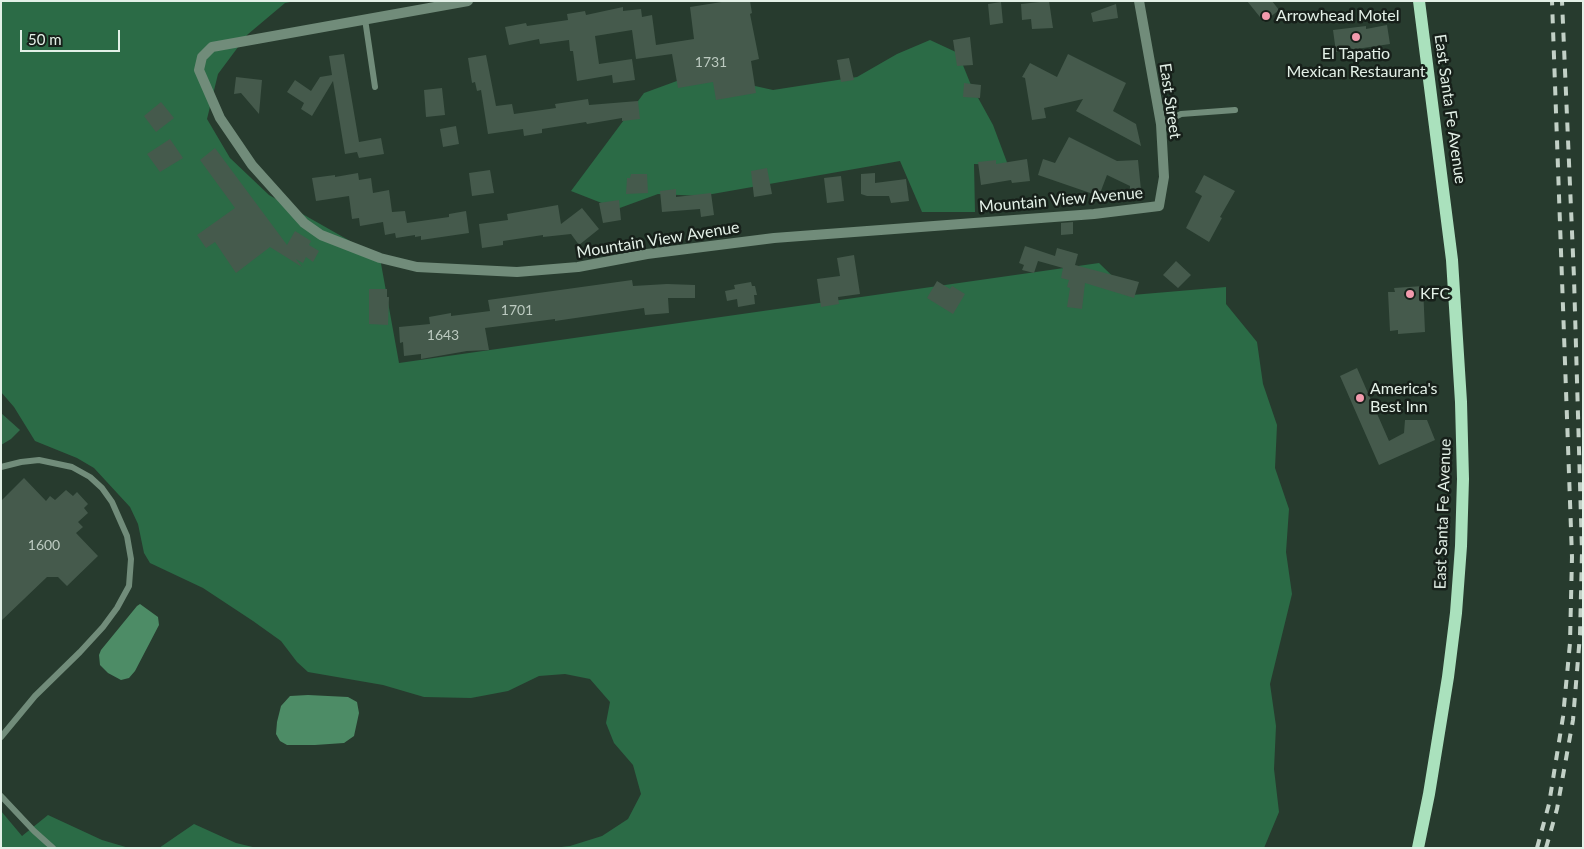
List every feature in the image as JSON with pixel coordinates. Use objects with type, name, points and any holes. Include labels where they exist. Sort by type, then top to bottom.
[{"type":"main road","name":"East Santa Fe Avenue","points":[[1418,848],[1431,785],[1456,613],[1463,480],[1461,402],[1452,260],[1419,1]]},
{"type":"street","name":"Mountain View Avenue","points":[[468,1],[212,47],[202,57],[199,70],[220,118],[252,165],[304,224],[321,235],[380,258],[416,267],[517,272],[578,267],[647,254],[774,238],[1094,214],[1159,206]]},
{"type":"street","name":"East Street","points":[[1139,1],[1161,124],[1164,178],[1159,206]]},
{"type":"lane","points":[[365,19],[375,87]]},
{"type":"lane","points":[[1161,124],[1180,114],[1235,110]]},
{"type":"lane","points":[[1,467],[39,460],[67,466],[90,478],[102,488],[112,502],[127,536],[131,559],[129,586],[117,608],[103,627],[35,696],[1,737]]},
{"type":"lane","points":[[1,796],[53,848]]},
{"type":"shaded area","points":[[1,1],[296,1],[285,3],[247,35],[218,74],[207,119],[230,158],[269,195],[380,258],[399,363],[1099,263],[1132,295],[1226,287],[1226,304],[1257,342],[1263,384],[1277,425],[1275,468],[1289,509],[1286,552],[1292,594],[1270,684],[1276,726],[1274,769],[1279,812],[1264,848],[553,848],[570,846],[602,836],[628,819],[641,794],[633,765],[614,743],[606,723],[610,702],[590,679],[565,674],[539,676],[508,691],[471,698],[424,697],[383,685],[308,672],[297,662],[281,641],[253,621],[203,588],[150,563],[144,553],[138,524],[130,507],[94,468],[77,458],[35,441],[14,407],[1,392]]},
{"type":"shaded area","points":[[930,40],[958,53],[971,85],[993,125],[1008,165],[974,164],[975,212],[922,212],[900,161],[701,196],[658,194],[617,209],[571,191],[644,93],[685,78],[728,80],[773,90],[857,77],[897,54]]},
{"type":"shaded area","points":[[1,413],[20,430],[1,445]]},
{"type":"shaded area","points":[[140,604],[158,617],[159,625],[135,671],[129,678],[121,680],[108,673],[100,665],[99,655],[101,650]]},
{"type":"shaded area","points":[[290,696],[348,697],[357,702],[359,713],[354,736],[344,743],[315,745],[287,745],[280,741],[276,734],[281,706]]},
{"type":"shaded area","points":[[1,811],[22,836],[48,815],[102,840],[129,848],[1,848]]},
{"type":"shaded area","points":[[194,824],[236,843],[257,848],[159,848]]},
{"type":"building","points":[[728,1],[750,1],[752,13],[750,14],[759,59],[751,61],[756,93],[716,100],[713,82],[678,88],[672,54],[636,59],[632,30],[595,36],[599,64],[632,59],[635,80],[613,83],[612,75],[577,81],[573,51],[570,51],[569,40],[540,44],[539,39],[509,45],[505,27],[526,23],[527,26],[568,20],[567,14],[585,11],[586,15],[623,7],[623,11],[641,9],[642,17],[652,15],[656,45],[694,39],[690,7]]},
{"type":"building","points":[[1049,1],[1053,28],[1032,29],[1031,19],[1022,20],[1021,4]]},
{"type":"building","name":"Arrowhead Motel","points":[[1247,1],[1272,1],[1279,10],[1264,22]]},
{"type":"building","points":[[1001,2],[1003,23],[990,25],[988,4]]},
{"type":"building","points":[[1116,4],[1118,18],[1093,22],[1091,13]]},
{"type":"building","points":[[1387,25],[1390,44],[1336,52],[1333,30],[1366,26],[1366,29]]},
{"type":"building","points":[[970,37],[973,65],[957,66],[953,40]]},
{"type":"building","points":[[344,54],[359,142],[381,138],[384,154],[359,158],[357,152],[345,154],[333,81],[312,116],[301,109],[304,103],[287,92],[295,80],[311,91],[320,77],[332,75],[329,56]]},
{"type":"building","points":[[1068,54],[1126,83],[1113,111],[1136,124],[1141,146],[1076,111],[1083,99],[1044,108],[1046,118],[1032,120],[1025,78],[1022,77],[1030,63],[1057,77]]},
{"type":"building","points":[[486,55],[496,106],[512,104],[514,114],[556,108],[555,104],[588,99],[589,105],[638,101],[640,119],[622,121],[622,118],[587,124],[586,122],[542,129],[542,133],[524,136],[523,129],[488,134],[481,90],[477,91],[475,82],[472,83],[468,58]]},
{"type":"building","points":[[849,58],[854,80],[841,82],[837,60]]},
{"type":"building","points":[[236,77],[262,80],[259,114],[241,93],[234,94]]},
{"type":"building","points":[[964,83],[981,85],[980,98],[963,97]]},
{"type":"building","points":[[442,88],[445,115],[426,117],[424,90]]},
{"type":"building","points":[[161,102],[174,118],[156,132],[144,116]]},
{"type":"building","points":[[456,126],[459,144],[443,147],[440,129]]},
{"type":"building","points":[[1069,137],[1117,161],[1138,160],[1141,190],[1130,190],[1130,186],[1107,175],[1099,196],[1038,175],[1043,159],[1055,163]]},
{"type":"building","points":[[170,139],[183,158],[160,172],[147,154]]},
{"type":"building","points":[[215,148],[287,245],[295,231],[311,241],[309,245],[319,251],[313,262],[306,257],[303,263],[296,259],[302,267],[270,247],[236,273],[215,242],[206,248],[197,235],[235,208],[200,160]]},
{"type":"building","points":[[1027,159],[1030,181],[1012,183],[1011,180],[981,185],[978,162],[996,160],[996,164]]},
{"type":"building","points":[[767,168],[772,194],[754,197],[751,171]]},
{"type":"building","points":[[490,170],[494,193],[472,196],[469,173]]},
{"type":"building","points":[[358,173],[359,180],[371,178],[373,193],[389,190],[392,212],[405,211],[407,223],[449,217],[449,214],[466,211],[469,233],[421,240],[421,236],[415,237],[415,235],[396,238],[395,233],[385,235],[383,222],[360,226],[359,218],[352,219],[349,196],[316,201],[312,178]]},
{"type":"building","points":[[875,173],[875,183],[906,179],[909,201],[891,203],[889,196],[867,196],[861,194],[861,174]]},
{"type":"building","points":[[631,174],[647,174],[648,193],[626,194],[627,178],[630,178]]},
{"type":"building","points":[[1204,175],[1235,191],[1220,217],[1222,218],[1209,242],[1186,228],[1202,196],[1195,192]]},
{"type":"building","points":[[841,176],[844,201],[827,203],[824,178]]},
{"type":"building","points":[[676,189],[676,197],[711,193],[714,215],[701,217],[700,209],[662,212],[660,191]]},
{"type":"building","points":[[619,200],[621,220],[603,223],[599,203]]},
{"type":"building","points":[[558,205],[561,224],[582,208],[599,229],[579,245],[571,234],[543,237],[543,235],[503,241],[503,245],[482,248],[479,224],[508,220],[507,214]]},
{"type":"building","points":[[1073,222],[1073,234],[1061,235],[1061,223]]},
{"type":"building","points":[[1025,246],[1055,256],[1057,248],[1078,254],[1075,265],[1139,282],[1134,298],[1085,283],[1082,309],[1067,307],[1070,288],[1067,287],[1069,280],[1061,278],[1063,268],[1038,261],[1034,273],[1022,270],[1024,265],[1019,263]]},
{"type":"building","points":[[854,255],[860,294],[838,297],[839,304],[821,307],[817,279],[840,276],[837,258]]},
{"type":"building","points":[[1176,261],[1191,275],[1178,288],[1163,275]]},
{"type":"building","points":[[632,280],[633,286],[695,285],[695,298],[668,298],[669,313],[645,315],[644,308],[555,321],[555,319],[485,328],[489,350],[467,351],[421,359],[421,354],[404,356],[403,342],[400,343],[399,327],[430,324],[429,317],[451,313],[451,316],[490,311],[488,300]]},
{"type":"building","points":[[937,281],[950,289],[952,286],[965,294],[953,314],[927,298]]},
{"type":"building","points":[[751,282],[752,286],[755,286],[757,295],[754,295],[755,304],[738,307],[737,299],[727,301],[725,291],[735,289],[734,285]]},
{"type":"building","points":[[1423,286],[1425,332],[1398,334],[1398,330],[1390,331],[1388,292],[1395,292],[1394,288]]},
{"type":"building","points":[[369,289],[387,289],[387,297],[389,297],[388,325],[369,324]]},
{"type":"building","name":"America's Best Inn","points":[[1357,368],[1389,441],[1404,433],[1405,420],[1427,420],[1435,440],[1379,465],[1340,376]]},
{"type":"building","points":[[24,478],[46,501],[50,496],[55,500],[66,490],[73,496],[77,492],[88,504],[84,508],[88,513],[78,522],[83,527],[76,533],[98,556],[67,586],[58,577],[47,577],[1,621],[1,501]]},
{"type":"railway","points":[[1537,848],[1549,804],[1563,717],[1570,643],[1572,557],[1552,1]]},
{"type":"railway","points":[[1546,848],[1557,809],[1573,720],[1580,635],[1582,552],[1574,278],[1562,1]]},
{"type":"place","name":"Arrowhead Motel","points":[[1266,16]]},
{"type":"place","name":"El Tapatio Mexican Restaurant","points":[[1356,37]]},
{"type":"place","name":"KFC","points":[[1410,294]]},
{"type":"place","name":"America's Best Inn","points":[[1360,398]]}]
